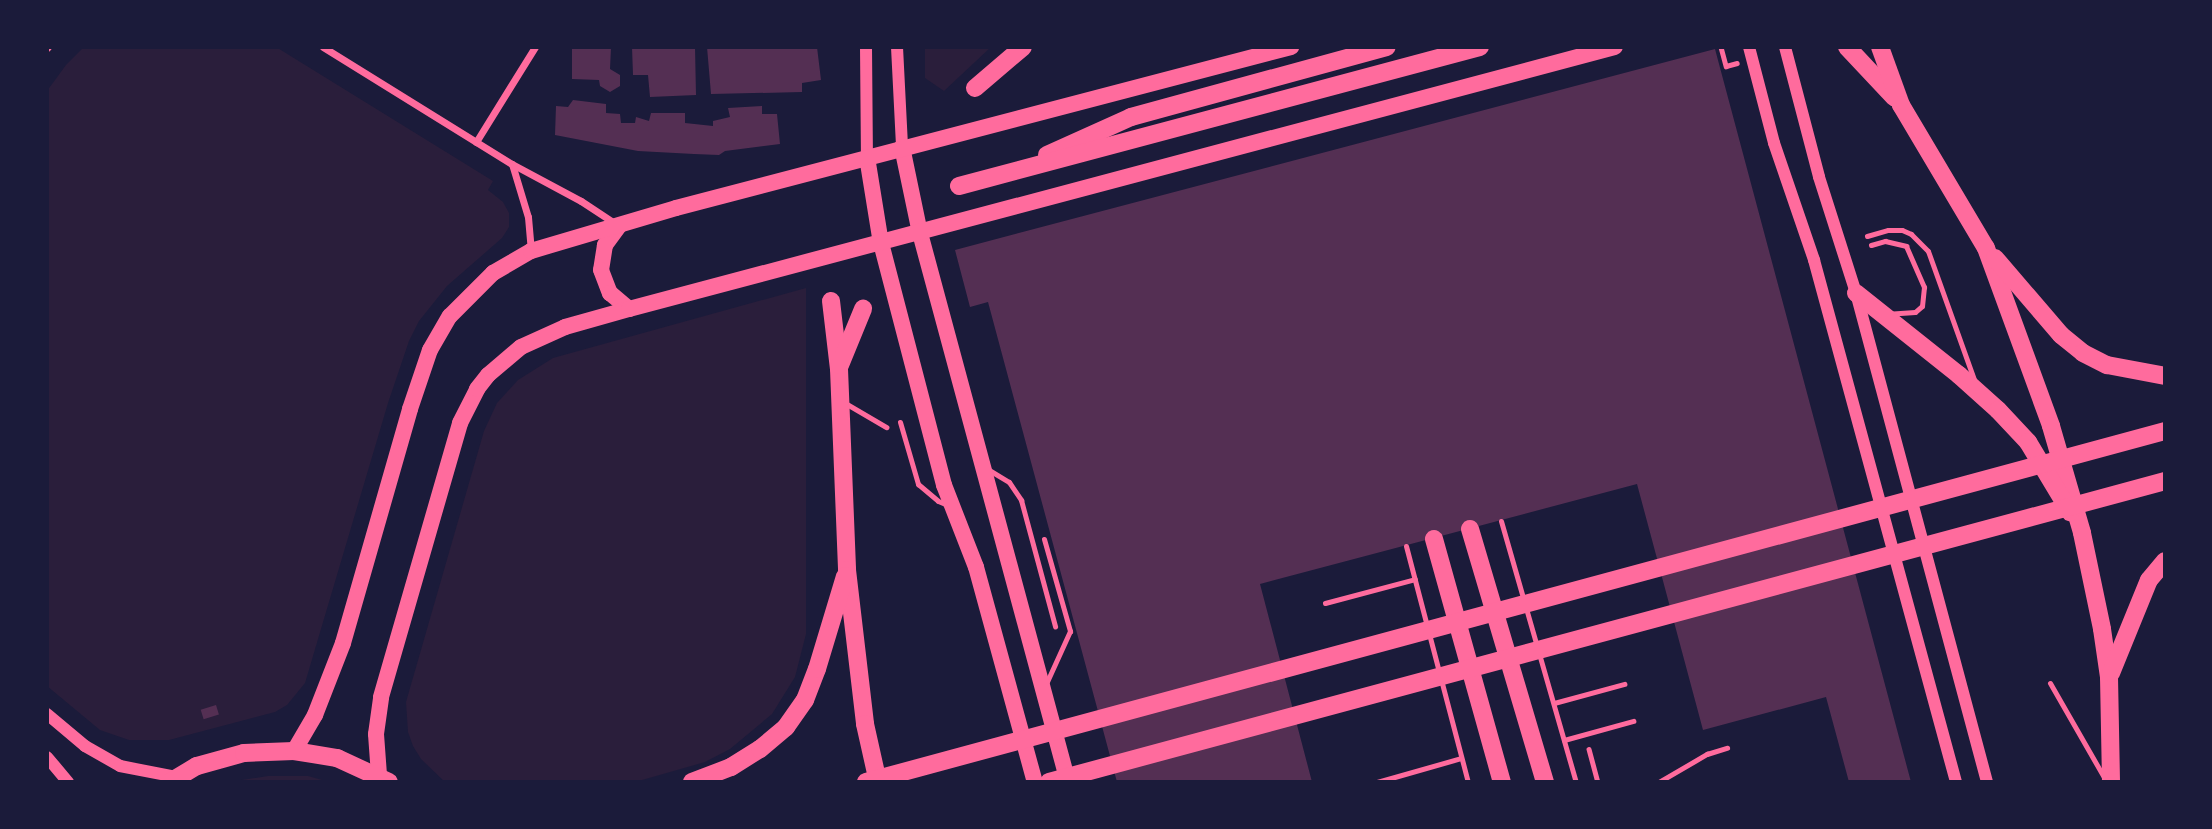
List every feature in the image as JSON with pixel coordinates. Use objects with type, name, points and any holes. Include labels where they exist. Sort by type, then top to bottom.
[{"type":"highway","points":[[975,88],[1023,47]]},
{"type":"highway","points":[[1000,176],[1131,117],[1387,47]]},
{"type":"highway","points":[[960,186],[1480,47]]},
{"type":"highway","points":[[1847,47],[1901,105]]},
{"type":"highway","points":[[1880,47],[1901,105],[1986,248],[2062,335],[2083,353],[2107,365],[2165,376]]},
{"type":"highway","points":[[1986,248],[2051,426],[2082,533],[2109,677],[2109,782]]},
{"type":"highway","points":[[1856,293],[1978,391],[2028,442],[2082,533]]},
{"type":"highway","points":[[831,302],[839,369],[847,570],[865,724],[878,782]]},
{"type":"highway","points":[[839,369],[863,309]]},
{"type":"highway","points":[[866,782],[2165,431]]},
{"type":"highway","points":[[1049,782],[2158,483]]},
{"type":"highway","points":[[1470,529],[1545,782]]},
{"type":"highway","points":[[1434,538],[1502,782]]},
{"type":"highway","points":[[2109,677],[2149,580],[2165,561]]},
{"type":"highway","points":[[692,782],[731,767],[761,749],[786,727],[805,700],[847,570]]},
{"type":"highway","points":[[865,724],[888,782]]},
{"type":"highway","points":[[173,780],[197,766],[244,753],[294,751],[337,758],[384,778]]},
{"type":"main road","points":[[294,751],[315,715],[343,643],[410,409],[430,350],[450,316],[478,287],[510,261],[531,251],[902,147],[1008,122],[1292,47]]},
{"type":"main road","points":[[384,778],[376,734],[381,697],[467,405],[488,374],[521,347],[565,327],[629,309],[1615,47]]},
{"type":"main road","points":[[902,147],[919,233],[1068,782]]},
{"type":"main road","points":[[867,157],[881,243],[944,485],[976,567],[1035,782]]},
{"type":"main road","points":[[619,226],[605,245],[601,270],[610,293],[629,309]]},
{"type":"street","points":[[323,47],[512,164],[581,201],[619,226]]},
{"type":"street","points":[[476,142],[535,47]]},
{"type":"street","points":[[866,47],[867,157]]},
{"type":"street","points":[[897,47],[902,147]]},
{"type":"street","points":[[1749,47],[1774,142],[1814,260],[1956,782]]},
{"type":"street","points":[[1785,47],[1819,177],[1856,293],[1987,782]]},
{"type":"street","points":[[512,164],[528,217],[531,251]]},
{"type":"street","points":[[47,714],[85,746],[120,766],[173,780]]},
{"type":"street","points":[[47,757],[68,782]]},
{"type":"lane","points":[[1867,236],[1888,230],[1902,230],[1919,241],[1928,251],[1978,391]]},
{"type":"lane","points":[[1871,245],[1885,241],[1906,246],[1924,287],[1922,306],[1915,313],[1881,314]]},
{"type":"lane","points":[[840,399],[886,427]]},
{"type":"lane","points":[[900,422],[918,484],[939,501],[953,507]]},
{"type":"lane","points":[[983,467],[1009,482],[1021,500],[1055,626]]},
{"type":"lane","points":[[1502,521],[1576,782]]},
{"type":"lane","points":[[1043,690],[1070,631],[1044,538]]},
{"type":"lane","points":[[1406,546],[1468,782]]},
{"type":"lane","points":[[1325,603],[1415,579]]},
{"type":"lane","points":[[2050,683],[2109,782]]},
{"type":"lane","points":[[1554,703],[1624,684]]},
{"type":"lane","points":[[1564,740],[1633,721]]},
{"type":"lane","points":[[1377,782],[1461,758]]},
{"type":"path","points":[[1585,734],[1598,782]]},
{"type":"path","points":[[1659,782],[1707,754],[1727,748]]},
{"type":"shaded area","points":[[84,47],[276,47],[493,181],[488,190],[503,202],[509,213],[509,227],[502,238],[447,286],[419,321],[409,341],[305,683],[287,705],[275,712],[169,740],[129,740],[100,730],[47,686],[47,91],[66,65]]},
{"type":"shaded area","points":[[925,47],[991,47],[944,91],[925,78]]},
{"type":"shaded area","points":[[806,288],[806,634],[795,677],[772,714],[730,749],[705,762],[635,782],[445,782],[421,759],[413,746],[408,732],[406,702],[484,431],[497,403],[518,380],[553,358]]},
{"type":"shaded area","points":[[268,776],[308,776],[329,782],[229,782]]},
{"type":"building","points":[[572,47],[611,47],[610,69],[620,75],[620,86],[610,92],[600,86],[599,80],[572,79]]},
{"type":"building","points":[[632,47],[695,47],[696,95],[650,97],[648,75],[633,75]]},
{"type":"building","points":[[707,47],[817,47],[821,80],[802,83],[802,92],[711,94]]},
{"type":"building","points":[[1715,49],[1911,782],[1849,782],[1826,697],[1703,730],[1637,484],[1260,584],[1312,782],[1117,782],[988,302],[970,307],[955,250]]},
{"type":"building","points":[[573,100],[606,104],[606,113],[620,114],[621,123],[635,123],[636,117],[649,121],[651,113],[685,113],[685,123],[713,126],[713,121],[730,117],[728,108],[762,106],[762,114],[777,114],[780,144],[725,151],[719,155],[694,154],[638,151],[555,135],[556,106],[568,107]]},
{"type":"building","points":[[216,705],[219,715],[204,719],[201,710]]}]
